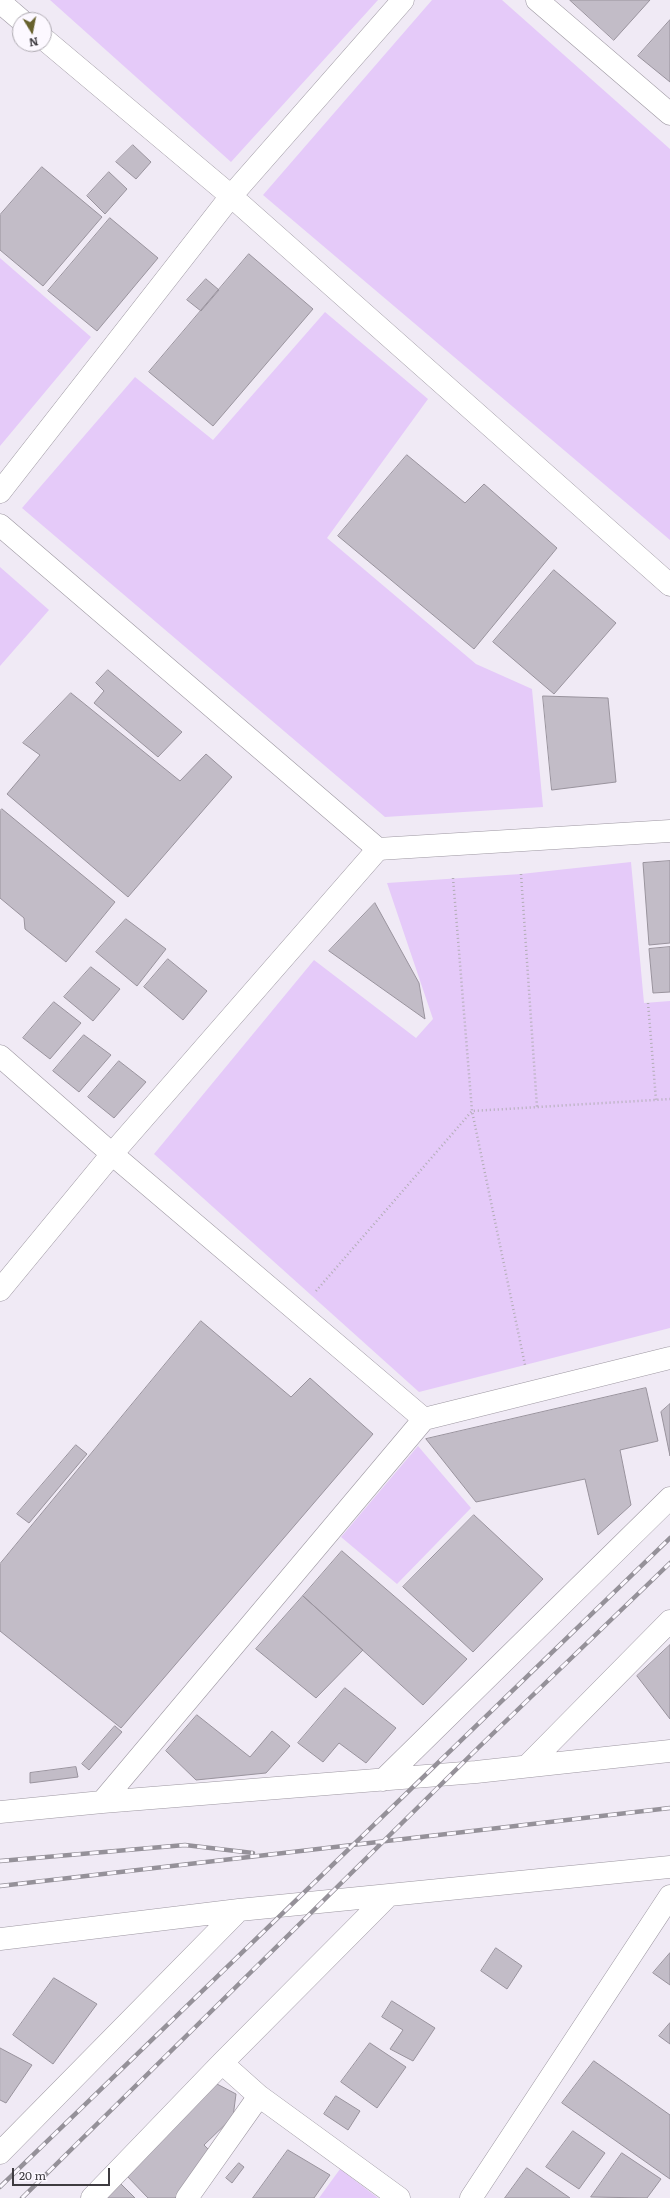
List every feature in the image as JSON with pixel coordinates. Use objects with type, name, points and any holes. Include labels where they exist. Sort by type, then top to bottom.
[{"type":"street","points":[[0,492],[231,196],[403,0]]},
{"type":"street","points":[[537,0],[670,114]]},
{"type":"street","points":[[0,2],[12,12]]},
{"type":"street","points":[[52,46],[231,196],[670,585]]},
{"type":"street","points":[[0,525],[378,849],[670,831]]},
{"type":"street","points":[[0,1290],[112,1154],[378,849]]},
{"type":"street","points":[[0,1056],[112,1154],[424,1419]]},
{"type":"street","points":[[102,1802],[424,1419],[670,1358]]},
{"type":"street","points":[[383,1780],[670,1498]]},
{"type":"street","points":[[527,1766],[670,1621]]},
{"type":"street","points":[[2,1808],[102,1802],[383,1780],[670,1751]]},
{"type":"street","points":[[0,1939],[239,1910],[670,1867]]},
{"type":"street","points":[[92,2198],[222,2063],[388,1896]]},
{"type":"street","points":[[471,2198],[670,1896]]},
{"type":"street","points":[[0,2153],[239,1910]]},
{"type":"street","points":[[222,2063],[260,2096],[399,2198]]},
{"type":"street","points":[[187,2198],[260,2096]]},
{"type":"path","points":[[521,874],[537,1107]]},
{"type":"path","points":[[454,878],[472,1111],[525,1365]]},
{"type":"path","points":[[648,1003],[656,1100]]},
{"type":"path","points":[[312,1296],[472,1111],[670,1099]]},
{"type":"shaded area","points":[[50,0],[378,0],[231,162]]},
{"type":"shaded area","points":[[432,0],[502,0],[670,149],[670,540],[263,195]]},
{"type":"shaded area","points":[[0,258],[91,337],[0,446]]},
{"type":"shaded area","points":[[325,312],[428,399],[327,538],[476,664],[532,689],[543,807],[385,817],[22,508],[135,377],[213,440]]},
{"type":"shaded area","points":[[0,567],[49,610],[0,666]]},
{"type":"shaded area","points":[[631,862],[644,1003],[670,1001],[670,1328],[419,1392],[154,1154],[314,960],[416,1038],[433,1019],[387,883],[521,874]]},
{"type":"shaded area","points":[[418,1446],[471,1508],[397,1584],[341,1537]]},
{"type":"shaded area","points":[[340,2169],[378,2198],[319,2198]]},
{"type":"building","points":[[570,0],[650,0],[614,40]]},
{"type":"building","points":[[670,20],[670,82],[638,56]]},
{"type":"building","points":[[133,145],[151,162],[136,179],[116,162]]},
{"type":"building","points":[[42,167],[102,217],[43,286],[0,250],[0,215]]},
{"type":"building","points":[[109,172],[127,189],[105,214],[87,196]]},
{"type":"building","points":[[110,218],[158,258],[97,331],[48,291]]},
{"type":"building","points":[[249,254],[313,309],[213,426],[149,372]]},
{"type":"building","points":[[206,279],[219,290],[201,311],[187,300]]},
{"type":"building","points":[[407,455],[465,503],[484,484],[557,548],[474,649],[338,536]]},
{"type":"building","points":[[554,570],[616,623],[554,694],[493,642]]},
{"type":"building","points":[[108,670],[182,732],[158,757],[94,703],[104,691],[96,683]]},
{"type":"building","points":[[71,693],[180,781],[206,754],[232,777],[128,897],[7,794],[40,755],[23,743]]},
{"type":"building","points":[[543,696],[608,698],[616,782],[552,790]]},
{"type":"building","points":[[2,809],[115,902],[66,962],[25,929],[24,918],[0,898],[0,811]]},
{"type":"building","points":[[670,861],[670,943],[649,945],[643,863]]},
{"type":"building","points":[[375,903],[419,983],[425,1019],[329,951]]},
{"type":"building","points":[[126,919],[166,949],[137,986],[96,952]]},
{"type":"building","points":[[670,947],[670,992],[653,993],[649,949]]},
{"type":"building","points":[[168,959],[207,991],[183,1020],[144,987]]},
{"type":"building","points":[[91,967],[120,989],[93,1021],[64,997]]},
{"type":"building","points":[[54,1002],[81,1023],[50,1059],[23,1038]]},
{"type":"building","points":[[84,1035],[111,1055],[79,1092],[53,1071]]},
{"type":"building","points":[[119,1061],[146,1082],[114,1118],[88,1097]]},
{"type":"building","points":[[201,1321],[291,1397],[310,1378],[373,1434],[121,1728],[0,1631],[0,1564]]},
{"type":"building","points":[[646,1388],[658,1441],[620,1450],[631,1505],[598,1535],[585,1479],[476,1502],[426,1439]]},
{"type":"building","points":[[670,1404],[670,1456],[661,1412]]},
{"type":"building","points":[[76,1445],[87,1454],[29,1523],[17,1514]]},
{"type":"building","points":[[474,1515],[543,1579],[473,1652],[403,1587]]},
{"type":"building","points":[[342,1551],[467,1659],[423,1705],[303,1596]]},
{"type":"building","points":[[303,1596],[363,1650],[316,1698],[256,1649]]},
{"type":"building","points":[[670,1645],[670,1719],[637,1676]]},
{"type":"building","points":[[345,1688],[396,1728],[366,1763],[339,1743],[323,1762],[298,1743]]},
{"type":"building","points":[[197,1715],[250,1757],[272,1731],[290,1746],[266,1773],[196,1780],[166,1751]]},
{"type":"building","points":[[115,1726],[122,1732],[89,1770],[82,1764]]},
{"type":"building","points":[[76,1767],[78,1777],[30,1783],[30,1773]]},
{"type":"building","points":[[496,1948],[522,1966],[507,1989],[481,1971]]},
{"type":"building","points":[[670,1953],[670,1985],[653,1973]]},
{"type":"building","points":[[54,1978],[97,2004],[53,2064],[13,2035]]},
{"type":"building","points":[[392,2001],[435,2028],[413,2061],[390,2049],[403,2030],[382,2017]]},
{"type":"building","points":[[670,2023],[670,2044],[659,2036]]},
{"type":"building","points":[[370,2043],[406,2067],[377,2108],[341,2082]]},
{"type":"building","points":[[0,2048],[32,2065],[6,2103],[0,2100]]},
{"type":"building","points":[[594,2061],[670,2115],[670,2179],[562,2103]]},
{"type":"building","points":[[215,2083],[236,2094],[233,2117],[204,2145],[210,2151],[182,2191],[175,2198],[148,2198],[126,2175]]},
{"type":"building","points":[[336,2096],[360,2111],[348,2130],[324,2114]]},
{"type":"building","points":[[573,2131],[605,2153],[579,2189],[546,2167]]},
{"type":"building","points":[[288,2150],[330,2175],[314,2198],[253,2198]]},
{"type":"building","points":[[622,2153],[661,2179],[647,2198],[591,2197]]},
{"type":"building","points":[[239,2163],[244,2167],[232,2183],[226,2178]]},
{"type":"building","points":[[527,2168],[570,2198],[505,2198]]},
{"type":"building","points":[[120,2183],[135,2198],[107,2198]]},
{"type":"railway","points":[[0,2187],[670,1538]]},
{"type":"railway","points":[[22,2198],[479,1747],[670,1563]]},
{"type":"railway","points":[[0,1886],[670,1808]]},
{"type":"railway","points":[[0,1861],[185,1845],[253,1853]]}]
